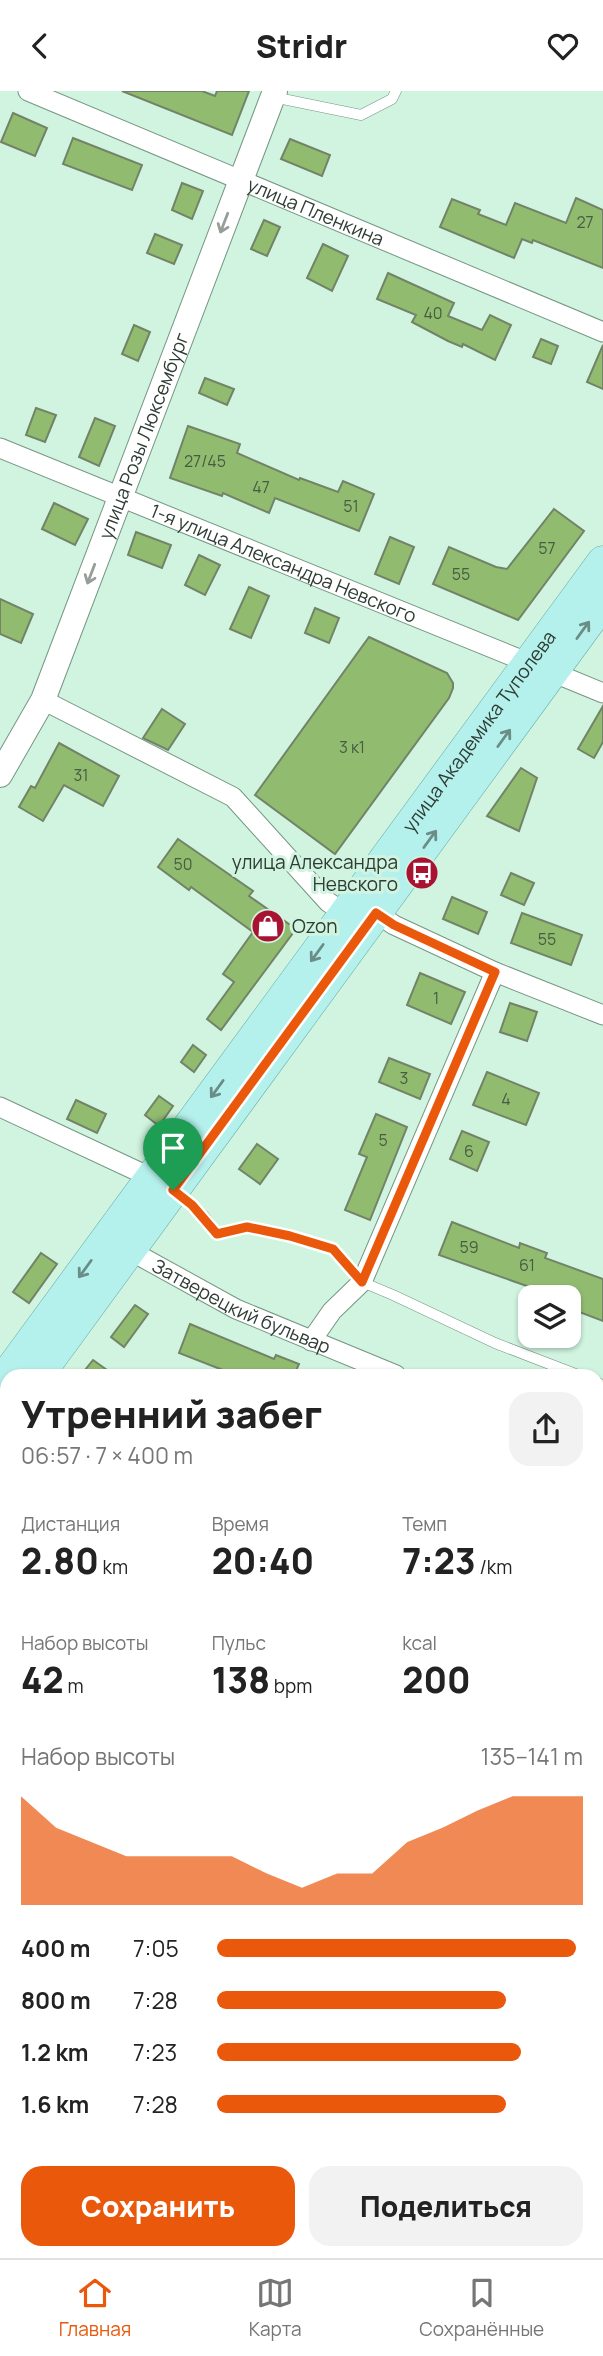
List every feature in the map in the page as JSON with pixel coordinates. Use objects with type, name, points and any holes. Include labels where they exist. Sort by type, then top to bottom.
[{"type":"main road","name":"улица Академика Туполева","points":[[538,677],[603,562]]},
{"type":"main road","name":"улица Академика Туполева","points":[[42,1369],[129,1250],[162,1184],[538,677],[603,602]]},
{"type":"main road","name":"улица Академика Туполева","points":[[12,1369],[126,1214],[162,1184]]},
{"type":"main road","points":[[126,1214],[122,1235],[129,1250]]},
{"type":"street","name":"улица Пленкина","points":[[27,91],[603,332]]},
{"type":"street","name":"улица Розы Люксембург","points":[[0,775],[43,700],[274,94]]},
{"type":"street","name":"1-я улица Александра Невского","points":[[0,448],[538,677],[603,693]]},
{"type":"street","points":[[43,700],[233,797],[328,902],[394,925],[495,972],[603,1015]]},
{"type":"street","points":[[311,1341],[332,1311],[362,1282],[495,972]]},
{"type":"street","points":[[0,1107],[162,1184]]},
{"type":"street","name":"Затверецкий бульвар","points":[[129,1250],[236,1309],[381,1369]]},
{"type":"lane","points":[[274,94],[361,115],[392,99],[396,91]]},
{"type":"lane","points":[[162,1184],[198,1210],[217,1234],[247,1227],[333,1249],[362,1282],[495,1343],[562,1369]]},
{"type":"building","points":[[122,91],[202,91],[215,96],[217,91],[249,91],[232,135]]},
{"type":"building","points":[[13,113],[47,128],[35,156],[1,142]]},
{"type":"building","points":[[73,138],[142,165],[132,190],[63,164]]},
{"type":"building","points":[[290,139],[330,155],[322,176],[281,159]]},
{"type":"building","points":[[182,183],[203,191],[192,219],[172,210]]},
{"type":"building","points":[[576,198],[603,210],[603,268],[533,240],[532,243],[522,239],[514,258],[440,227],[452,199],[480,210],[478,214],[506,225],[515,203],[566,223]]},
{"type":"building","points":[[264,220],[280,227],[267,256],[251,249]]},
{"type":"building","points":[[155,234],[182,245],[174,264],[147,253]]},
{"type":"building","points":[[323,244],[348,256],[332,291],[307,278]]},
{"type":"building","points":[[388,273],[454,303],[448,316],[482,330],[490,315],[511,325],[495,360],[463,344],[462,347],[448,341],[412,322],[416,315],[377,299]]},
{"type":"building","points":[[134,325],[150,332],[138,361],[122,354]]},
{"type":"building","points":[[541,339],[558,346],[551,364],[533,357]]},
{"type":"building","points":[[603,345],[603,389],[587,382]]},
{"type":"building","points":[[205,378],[234,389],[227,405],[199,393]]},
{"type":"building","points":[[36,408],[56,415],[45,442],[26,435]]},
{"type":"building","points":[[95,418],[115,426],[99,466],[79,457]]},
{"type":"building","points":[[188,426],[240,444],[237,453],[299,480],[300,478],[338,492],[343,481],[374,494],[359,531],[275,498],[269,513],[223,493],[222,496],[170,478]]},
{"type":"building","points":[[54,503],[88,519],[75,545],[42,529]]},
{"type":"building","points":[[554,509],[584,531],[518,620],[433,584],[449,547],[507,569]]},
{"type":"building","points":[[136,532],[171,545],[162,568],[128,555]]},
{"type":"building","points":[[390,537],[414,547],[399,584],[375,574]]},
{"type":"building","points":[[199,555],[220,565],[205,595],[185,585]]},
{"type":"building","points":[[249,587],[269,596],[251,638],[230,629]]},
{"type":"building","points":[[0,599],[33,614],[21,643],[0,634]]},
{"type":"building","points":[[315,608],[339,618],[329,643],[305,633]]},
{"type":"building","points":[[369,637],[447,673],[453,688],[449,698],[335,854],[255,795]]},
{"type":"building","points":[[603,706],[603,742],[594,758],[578,749]]},
{"type":"building","points":[[162,709],[185,724],[168,750],[143,738]]},
{"type":"building","points":[[59,743],[119,776],[103,806],[64,785],[43,821],[19,807],[31,786],[35,788]]},
{"type":"building","points":[[521,768],[537,778],[519,831],[487,816]]},
{"type":"building","points":[[178,839],[253,891],[249,896],[296,929],[221,1030],[207,1019],[234,982],[223,974],[253,932],[191,887],[189,890],[158,867]]},
{"type":"building","points":[[511,873],[534,883],[524,905],[501,895]]},
{"type":"building","points":[[452,897],[487,912],[478,934],[443,919]]},
{"type":"building","points":[[522,913],[582,935],[571,965],[511,943]]},
{"type":"building","points":[[420,973],[465,992],[451,1024],[407,1005]]},
{"type":"building","points":[[510,1003],[537,1012],[527,1041],[500,1032]]},
{"type":"building","points":[[193,1045],[206,1055],[194,1072],[181,1062]]},
{"type":"building","points":[[389,1058],[430,1074],[420,1099],[379,1082]]},
{"type":"building","points":[[487,1072],[539,1093],[526,1125],[473,1105]]},
{"type":"building","points":[[159,1096],[173,1106],[159,1126],[145,1115]]},
{"type":"building","points":[[76,1100],[106,1114],[97,1133],[67,1119]]},
{"type":"building","points":[[376,1114],[407,1127],[370,1220],[345,1210],[367,1157],[359,1154]]},
{"type":"building","points":[[462,1131],[489,1142],[477,1171],[450,1159]]},
{"type":"building","points":[[257,1144],[278,1159],[260,1184],[239,1169]]},
{"type":"building","points":[[452,1222],[519,1248],[520,1243],[547,1253],[545,1258],[603,1279],[603,1321],[581,1313],[581,1285],[524,1285],[439,1255]]},
{"type":"building","points":[[41,1253],[57,1264],[29,1303],[13,1292]]},
{"type":"building","points":[[135,1305],[148,1314],[124,1347],[111,1337]]},
{"type":"building","points":[[190,1324],[274,1359],[276,1355],[299,1364],[297,1369],[220,1369],[179,1353]]},
{"type":"building","points":[[93,1360],[106,1369],[86,1369]]},
{"type":"place","name":"улица Александра Невского","points":[[422,873]]},
{"type":"place","name":"Ozon","points":[[268,926]]},
{"type":"route","points":[[376,913],[394,925],[495,972],[362,1282],[333,1249],[247,1227],[217,1234],[204,1216],[173,1190],[376,913]]}]
